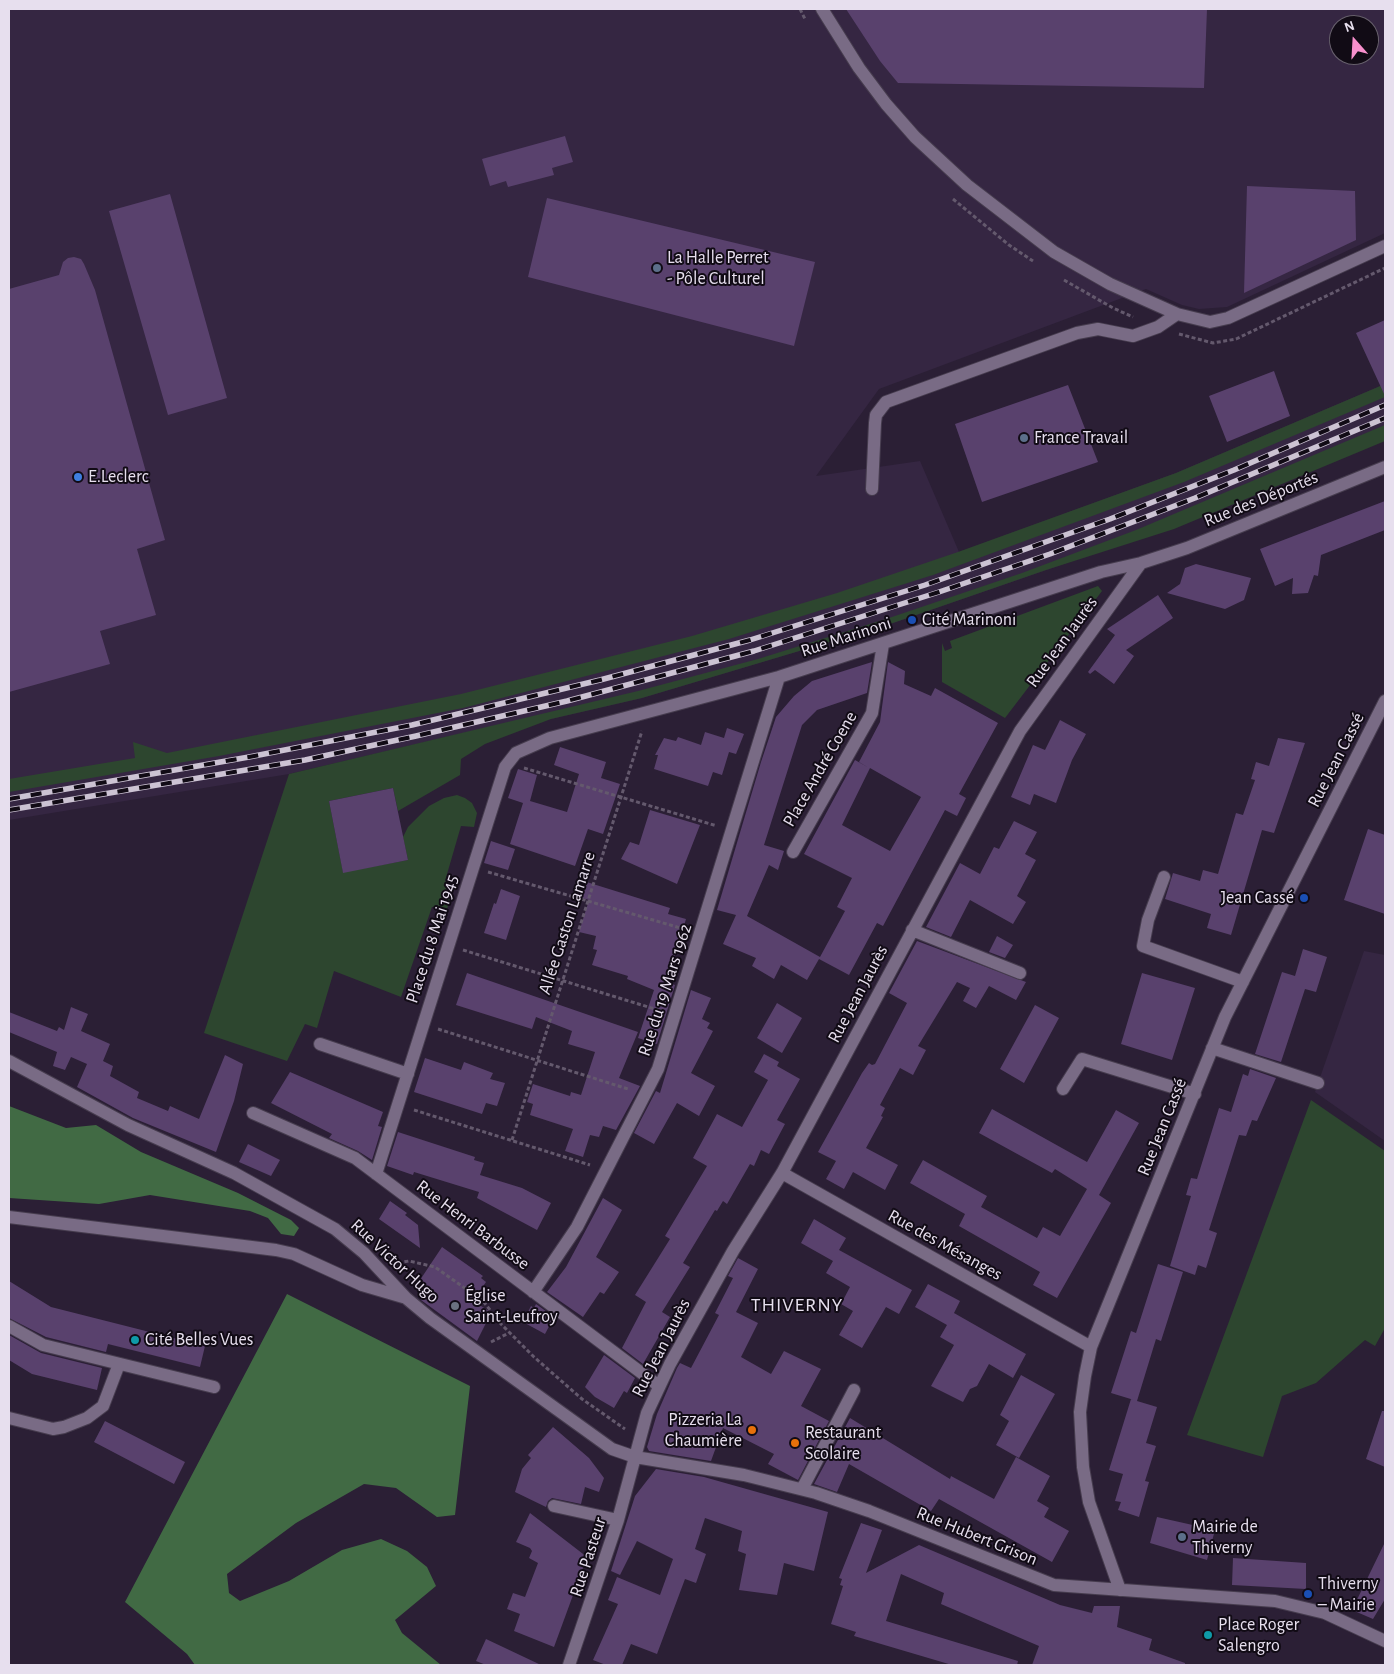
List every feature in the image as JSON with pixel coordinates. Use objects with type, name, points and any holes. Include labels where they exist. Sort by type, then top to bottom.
[{"type":"street","points":[[822,9],[859,68],[886,104],[916,137],[967,186],[1054,252],[1110,284],[1176,314],[1210,322],[1228,318],[1385,246]]},
{"type":"street","points":[[872,489],[876,415],[886,402],[1082,332],[1098,329],[1133,336],[1158,326],[1176,314]]},
{"type":"street","name":"Rue des Déportés","points":[[1146,562],[1204,542],[1385,467]]},
{"type":"street","name":"Rue Marinoni","points":[[506,763],[516,753],[550,738],[779,677],[1101,572],[1146,562]]},
{"type":"street","name":"Rue Jean Jaurès","points":[[635,1457],[642,1430],[659,1386],[733,1251],[782,1173],[1020,731],[1146,562]]},
{"type":"street","name":"Place André Coene","points":[[793,852],[872,713],[883,644]]},
{"type":"street","name":"Rue du 19 Mars 1962","points":[[533,1292],[567,1243],[607,1170],[658,1069],[779,677]]},
{"type":"street","name":"Rue Jean Cassé","points":[[1120,1590],[1089,1502],[1083,1467],[1080,1412],[1085,1376],[1092,1347],[1225,1017],[1385,701]]},
{"type":"street","name":"Place du 8 Mai 1945","points":[[376,1174],[506,763]]},
{"type":"street","points":[[1164,877],[1148,920],[1143,946],[1243,982]]},
{"type":"street","points":[[912,930],[1020,973]]},
{"type":"street","points":[[320,1044],[408,1074]]},
{"type":"street","points":[[1212,1048],[1318,1083]]},
{"type":"street","points":[[1063,1090],[1082,1059],[1194,1094]]},
{"type":"street","name":"Rue Victor Hugo","points":[[9,1061],[110,1116],[217,1164],[318,1218],[352,1242],[406,1298],[603,1444],[635,1457]]},
{"type":"street","name":"Rue Henri Barbusse","points":[[253,1113],[344,1152],[659,1386]]},
{"type":"street","name":"Rue des Mésanges","points":[[782,1173],[1092,1347]]},
{"type":"street","points":[[9,1217],[276,1250],[294,1254],[362,1285],[406,1298]]},
{"type":"street","points":[[9,1326],[43,1345],[214,1387]]},
{"type":"street","points":[[9,1418],[53,1429],[87,1418],[103,1406],[119,1364]]},
{"type":"street","points":[[802,1489],[854,1390]]},
{"type":"street","name":"Rue Hubert Grison","points":[[635,1457],[744,1475],[802,1489],[869,1511],[1045,1582],[1070,1587],[1262,1599],[1314,1609],[1385,1641]]},
{"type":"street","name":"Rue Pasteur","points":[[569,1665],[618,1520],[635,1457]]},
{"type":"street","points":[[554,1506],[618,1520]]},
{"type":"path","points":[[800,9],[806,20]]},
{"type":"path","points":[[949,195],[1009,245],[1042,266]]},
{"type":"path","points":[[1058,276],[1113,308],[1195,339],[1213,343],[1226,341],[1385,268]]},
{"type":"path","name":"Allée Gaston Lamarre","points":[[512,1140],[644,726],[645,714]]},
{"type":"path","points":[[506,763],[732,831]]},
{"type":"path","points":[[473,868],[701,934]]},
{"type":"path","points":[[448,945],[675,1015]]},
{"type":"path","points":[[423,1025],[645,1095]]},
{"type":"path","points":[[398,1105],[607,1170]]},
{"type":"path","points":[[377,1267],[409,1261],[435,1268],[483,1301],[501,1324],[528,1351],[582,1399],[624,1429],[642,1430]]},
{"type":"shaded area","points":[[9,9],[1385,9],[1385,233],[1227,307],[1199,309],[1182,305],[1146,289],[879,389],[816,476],[920,461],[959,552],[1176,473],[1385,384],[1385,435],[1139,538],[893,623],[642,698],[551,719],[481,729],[289,774],[9,820]]},
{"type":"shaded area","points":[[1364,951],[1385,955],[1385,1141],[1315,1092]]},
{"type":"green space","points":[[1385,384],[1385,397],[1184,482],[933,575],[729,639],[463,708],[219,756],[9,792],[9,779],[135,758],[133,742],[167,753],[461,694],[692,636],[837,593],[958,552],[1176,473]]},
{"type":"green space","points":[[1385,425],[1385,441],[1174,529],[1046,570],[893,623],[642,698],[551,719],[485,744],[461,759],[460,775],[398,811],[393,788],[329,801],[343,872],[408,860],[403,837],[408,827],[429,806],[444,798],[457,795],[465,798],[472,803],[477,813],[474,827],[461,826],[445,881],[455,885],[447,909],[432,907],[401,997],[334,971],[317,1028],[305,1024],[287,1061],[204,1033],[289,774],[638,691],[758,659],[889,618],[1022,573],[1136,530]]},
{"type":"green space","points":[[1098,586],[1102,591],[1005,718],[942,682],[942,643],[945,651],[952,648],[950,641]]},
{"type":"green space","points":[[1311,1100],[1385,1151],[1385,1328],[1375,1346],[1365,1340],[1316,1383],[1282,1396],[1263,1457],[1187,1435]]},
{"type":"green space","points":[[9,1106],[66,1128],[96,1125],[141,1152],[238,1193],[291,1220],[299,1228],[294,1236],[281,1234],[268,1218],[250,1211],[150,1195],[99,1204],[9,1198]]},
{"type":"green space","points":[[287,1294],[470,1386],[455,1515],[437,1517],[396,1488],[364,1484],[296,1523],[227,1574],[229,1593],[240,1601],[289,1581],[342,1550],[381,1539],[407,1551],[427,1567],[436,1586],[395,1620],[402,1633],[441,1665],[195,1665],[187,1654],[125,1602]]},
{"type":"building","points":[[846,9],[1207,9],[1204,88],[898,83],[880,61]]},
{"type":"building","points":[[565,136],[573,162],[552,168],[554,175],[508,187],[506,181],[490,186],[482,159]]},
{"type":"building","points":[[1247,186],[1355,191],[1356,240],[1244,293]]},
{"type":"building","points":[[170,194],[227,398],[168,415],[109,211]]},
{"type":"building","points":[[547,198],[815,262],[794,346],[528,277]]},
{"type":"building","name":"E.Leclerc","points":[[68,258],[81,259],[95,290],[165,540],[137,549],[156,615],[100,631],[110,664],[9,692],[9,289],[59,275],[63,262]]},
{"type":"building","points":[[1385,320],[1385,396],[1356,333]]},
{"type":"building","points":[[1274,371],[1290,416],[1227,442],[1209,396]]},
{"type":"building","points":[[1068,385],[1098,462],[982,502],[955,424]]},
{"type":"building","points":[[1385,501],[1385,530],[1321,555],[1318,576],[1314,575],[1308,593],[1292,594],[1293,578],[1275,586],[1260,549]]},
{"type":"building","points":[[1196,564],[1251,578],[1244,600],[1225,609],[1167,593],[1180,584],[1185,568]]},
{"type":"building","points":[[1158,595],[1173,618],[1126,650],[1134,656],[1114,684],[1095,670],[1090,674],[1088,672],[1115,635],[1107,629]]},
{"type":"building","points":[[872,662],[867,693],[817,710],[802,725],[764,845],[784,851],[778,870],[769,865],[747,916],[820,957],[845,911],[837,907],[852,878],[804,854],[855,760],[869,768],[859,762],[880,722],[888,662],[905,671],[904,684],[931,696],[935,688],[998,723],[959,794],[966,798],[957,816],[945,810],[883,926],[877,923],[849,975],[819,959],[807,980],[781,965],[774,979],[752,966],[756,958],[723,944],[736,915],[717,910],[776,717],[794,696],[812,681]],"holes":[[[870,768],[921,797],[890,851],[842,825]]]},
{"type":"building","points":[[1060,720],[1086,734],[1072,760],[1056,803],[1034,794],[1030,805],[1011,797],[1033,745],[1045,750]]},
{"type":"building","points":[[727,728],[744,734],[736,754],[729,752],[722,775],[713,772],[708,786],[654,769],[658,755],[655,755],[664,738],[676,741],[678,737],[701,745],[705,732],[724,738]]},
{"type":"building","points":[[1278,738],[1305,743],[1274,833],[1262,830],[1231,935],[1207,928],[1211,914],[1165,899],[1173,873],[1200,881],[1203,870],[1218,874],[1236,813],[1243,815],[1255,780],[1251,779],[1256,762],[1269,766]]},
{"type":"building","points":[[560,747],[606,762],[601,778],[620,784],[603,834],[588,829],[575,866],[510,844],[523,803],[508,798],[518,769],[537,775],[530,801],[567,812],[579,774],[554,765]]},
{"type":"building","points":[[393,788],[408,860],[343,873],[329,801]]},
{"type":"building","points":[[650,810],[700,825],[677,884],[621,859],[630,842],[639,845]]},
{"type":"building","points":[[1014,821],[1037,832],[1025,854],[1036,860],[1017,896],[1026,902],[1013,924],[970,900],[951,937],[926,927],[960,863],[980,874],[994,847],[999,849]]},
{"type":"building","points":[[1368,829],[1385,835],[1385,914],[1344,900]]},
{"type":"building","points":[[491,841],[515,849],[508,870],[484,863]]},
{"type":"building","points":[[577,879],[670,908],[668,914],[686,919],[667,982],[675,985],[657,1044],[638,1038],[654,990],[627,979],[628,976],[592,965],[597,950],[593,949],[596,936],[579,932],[589,900],[572,895]]},
{"type":"building","points":[[501,889],[520,896],[506,940],[484,933]]},
{"type":"building","points":[[997,936],[1013,945],[1005,958],[989,952]]},
{"type":"building","points":[[917,941],[1026,982],[1016,1000],[989,986],[976,1008],[963,1001],[970,988],[957,982],[918,1046],[926,1050],[913,1075],[900,1068],[880,1105],[885,1108],[881,1116],[883,1117],[866,1148],[898,1165],[885,1190],[853,1172],[844,1189],[826,1179],[836,1161],[818,1152],[862,1073],[869,1063],[875,1064],[907,1003],[889,993]]},
{"type":"building","points":[[1303,949],[1327,957],[1316,992],[1305,989],[1281,1062],[1255,1054],[1282,972],[1295,976]]},
{"type":"building","points":[[467,973],[638,1032],[619,1078],[640,1086],[616,1130],[603,1126],[599,1137],[590,1135],[583,1157],[565,1151],[573,1129],[530,1115],[533,1104],[527,1102],[533,1084],[570,1096],[571,1092],[581,1095],[595,1052],[568,1044],[572,1031],[536,1017],[532,1029],[456,1005]]},
{"type":"building","points":[[1142,973],[1195,988],[1172,1060],[1121,1044]]},
{"type":"building","points":[[691,990],[711,998],[702,1019],[710,1023],[707,1028],[713,1031],[691,1073],[715,1086],[699,1116],[677,1103],[654,1144],[634,1133],[656,1091],[660,1093]]},
{"type":"building","points":[[777,1003],[802,1018],[782,1053],[757,1038]]},
{"type":"building","points":[[1035,1005],[1059,1018],[1024,1083],[1000,1069]]},
{"type":"building","points":[[71,1007],[88,1014],[81,1031],[110,1044],[103,1061],[113,1066],[110,1076],[139,1092],[137,1098],[168,1111],[170,1106],[199,1119],[225,1055],[243,1064],[234,1101],[216,1152],[133,1118],[77,1087],[87,1064],[71,1057],[65,1070],[53,1066],[57,1052],[9,1032],[9,1012],[57,1031],[59,1027],[64,1030]]},
{"type":"building","points":[[764,1054],[779,1062],[777,1066],[800,1079],[777,1120],[785,1124],[769,1154],[761,1150],[754,1166],[750,1164],[727,1204],[723,1201],[717,1211],[715,1210],[683,1263],[690,1267],[662,1312],[670,1317],[643,1364],[622,1348],[646,1302],[635,1295],[670,1239],[665,1236],[707,1166],[693,1158],[717,1114],[742,1127],[768,1080],[754,1072]]},
{"type":"building","points":[[425,1058],[461,1070],[464,1062],[493,1073],[490,1079],[505,1083],[497,1106],[486,1103],[482,1114],[414,1092]]},
{"type":"building","points":[[1250,1069],[1276,1078],[1257,1121],[1252,1120],[1246,1136],[1239,1135],[1209,1230],[1217,1233],[1206,1268],[1198,1265],[1195,1275],[1170,1266],[1191,1196],[1186,1195],[1191,1178],[1197,1179],[1219,1108],[1231,1112],[1243,1074],[1248,1076]]},
{"type":"building","points":[[290,1072],[383,1112],[378,1126],[382,1127],[372,1160],[358,1151],[329,1138],[332,1134],[271,1103]]},
{"type":"building","points":[[992,1109],[1087,1162],[1116,1110],[1139,1123],[1099,1195],[1111,1203],[1057,1298],[1033,1285],[1040,1272],[959,1226],[965,1214],[910,1183],[923,1160],[987,1196],[981,1207],[1037,1238],[1043,1227],[1060,1236],[1087,1189],[1055,1169],[1052,1173],[979,1133]]},
{"type":"building","points":[[398,1132],[475,1157],[474,1160],[484,1163],[480,1175],[522,1188],[551,1203],[537,1230],[477,1198],[479,1192],[414,1172],[413,1175],[387,1166]]},
{"type":"building","points":[[248,1144],[280,1160],[271,1176],[239,1162]]},
{"type":"building","points":[[603,1198],[622,1210],[596,1257],[619,1272],[604,1294],[600,1292],[583,1317],[547,1292],[566,1267]]},
{"type":"building","points":[[390,1201],[407,1213],[405,1215],[418,1225],[420,1248],[379,1219]]},
{"type":"building","points":[[814,1219],[846,1238],[839,1250],[912,1290],[899,1314],[886,1307],[862,1348],[839,1335],[853,1311],[841,1304],[850,1287],[826,1273],[833,1261],[801,1243]]},
{"type":"building","points":[[442,1247],[483,1276],[481,1278],[486,1282],[473,1301],[489,1311],[490,1315],[477,1341],[421,1300],[425,1292],[416,1286]]},
{"type":"building","points":[[738,1258],[758,1269],[736,1312],[758,1323],[741,1357],[771,1374],[784,1351],[821,1369],[801,1406],[829,1421],[798,1480],[768,1464],[774,1454],[723,1428],[711,1461],[649,1451],[647,1447],[657,1414],[677,1368],[680,1363],[691,1368],[719,1315],[715,1313],[733,1278],[728,1276]]},
{"type":"building","points":[[1158,1264],[1183,1272],[1161,1341],[1156,1339],[1137,1401],[1157,1407],[1146,1443],[1156,1446],[1145,1481],[1149,1482],[1139,1517],[1118,1510],[1121,1502],[1115,1501],[1123,1474],[1109,1470],[1131,1399],[1111,1393],[1131,1331],[1136,1333]]},
{"type":"building","points":[[9,1281],[51,1307],[205,1346],[200,1367],[108,1344],[106,1352],[46,1337],[9,1318]]},
{"type":"building","points":[[928,1284],[960,1301],[954,1313],[1026,1354],[1013,1378],[989,1364],[977,1386],[970,1389],[963,1402],[931,1386],[954,1345],[940,1337],[947,1325],[915,1307]]},
{"type":"building","points":[[536,1304],[554,1317],[545,1334],[523,1322],[531,1306],[534,1308]]},
{"type":"building","points":[[9,1335],[41,1353],[102,1368],[97,1390],[32,1374],[9,1360]]},
{"type":"building","points":[[604,1355],[635,1378],[627,1393],[624,1391],[614,1408],[595,1397],[585,1387]]},
{"type":"building","points":[[1021,1375],[1055,1394],[1019,1458],[996,1445],[1009,1421],[1000,1415]]},
{"type":"building","points":[[1382,1411],[1385,1411],[1385,1467],[1366,1459]]},
{"type":"building","points":[[850,1418],[950,1479],[951,1476],[994,1499],[1016,1457],[1050,1476],[1037,1501],[1049,1508],[1044,1517],[1069,1531],[1052,1562],[939,1499],[931,1511],[849,1464],[837,1492],[814,1484]]},
{"type":"building","points":[[105,1421],[185,1462],[174,1484],[94,1442]]},
{"type":"building","points":[[553,1427],[589,1458],[604,1478],[599,1492],[585,1487],[581,1504],[552,1498],[548,1501],[546,1507],[515,1492],[522,1469],[531,1458],[528,1455]]},
{"type":"building","points":[[656,1469],[704,1477],[828,1512],[814,1571],[784,1563],[777,1595],[739,1590],[746,1554],[738,1551],[742,1531],[705,1518],[695,1549],[706,1554],[696,1583],[685,1579],[657,1654],[631,1644],[622,1665],[606,1665],[593,1660],[618,1604],[608,1600],[617,1577],[660,1595],[673,1559],[637,1541],[620,1575],[611,1571],[635,1496]]},
{"type":"building","points":[[530,1513],[587,1557],[554,1647],[514,1631],[520,1614],[507,1609],[513,1593],[525,1597],[538,1563],[529,1558],[532,1551],[530,1548],[516,1542]]},
{"type":"building","name":"Mairie de Thiverny","points":[[1157,1517],[1215,1530],[1207,1560],[1150,1543]]},
{"type":"building","points":[[861,1523],[882,1530],[866,1573],[919,1545],[1060,1605],[1092,1613],[1094,1606],[1120,1606],[1117,1627],[1152,1639],[1149,1650],[1185,1663],[1185,1665],[1032,1665],[1039,1646],[941,1604],[944,1593],[901,1574],[886,1621],[1018,1661],[1017,1665],[952,1665],[854,1636],[856,1632],[831,1624],[843,1586],[840,1585],[842,1579],[839,1578]]},
{"type":"building","points":[[1385,1542],[1385,1599],[1373,1619],[1352,1610]]},
{"type":"building","points":[[1233,1558],[1306,1563],[1306,1589],[1232,1585]]},
{"type":"building","points":[[486,1639],[541,1665],[486,1665],[476,1661]]},
{"type":"railway","points":[[9,799],[249,757],[412,725],[600,680],[750,640],[925,585],[1110,519],[1234,470],[1385,405]]},
{"type":"railway","points":[[9,810],[305,760],[567,701],[754,651],[939,592],[1050,554],[1195,498],[1385,418]]},
{"type":"place","name":"La Halle Perret - Pôle Culturel","points":[[657,268]]},
{"type":"place","name":"France Travail","points":[[1024,438]]},
{"type":"place","name":"E.Leclerc","points":[[78,477]]},
{"type":"place","name":"Cité Marinoni","points":[[912,620]]},
{"type":"place","name":"Jean Cassé","points":[[1304,898]]},
{"type":"place","name":"Église Saint-Leufroy","points":[[455,1306]]},
{"type":"place","name":"Cité Belles Vues","points":[[135,1340]]},
{"type":"place","name":"Pizzeria La Chaumière","points":[[752,1430]]},
{"type":"place","name":"Restaurant Scolaire","points":[[795,1443]]},
{"type":"place","name":"Mairie de Thiverny","points":[[1182,1537]]},
{"type":"place","name":"Thiverny – Mairie","points":[[1308,1594]]},
{"type":"place","name":"Place Roger Salengro","points":[[1208,1635]]},
{"type":"district","name":"THIVERNY","points":[[797,1305]]}]
